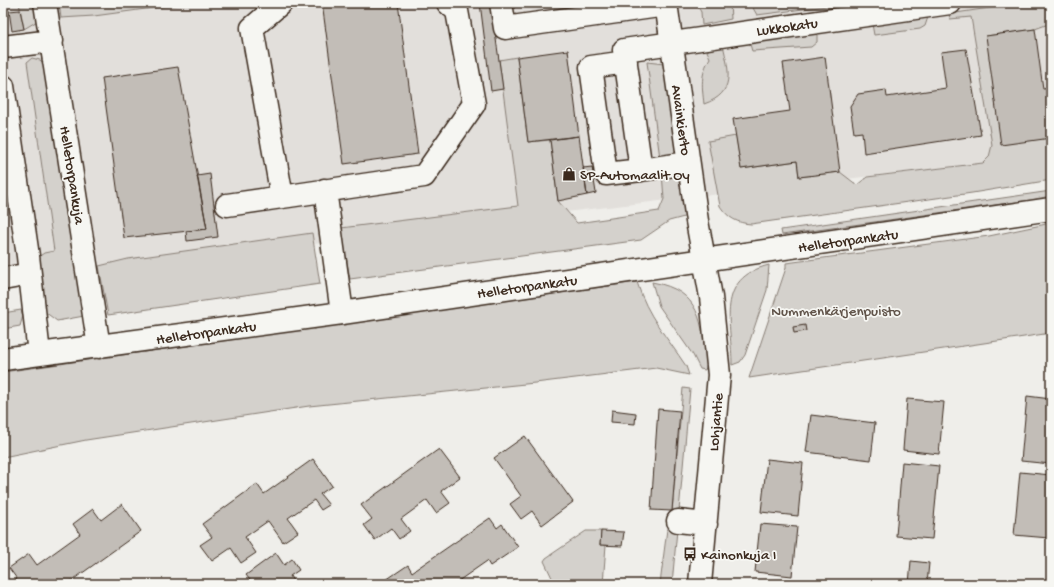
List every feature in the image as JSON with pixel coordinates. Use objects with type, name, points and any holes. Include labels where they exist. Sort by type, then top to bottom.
[{"type":"street","name":"Helletorpankuja","points":[[46,3],[100,347]]},
{"type":"street","points":[[280,3],[252,28],[282,197]]},
{"type":"street","points":[[226,205],[424,176],[474,104],[457,11],[448,3]]},
{"type":"street","points":[[501,3],[505,28],[666,4]]},
{"type":"street","name":"Lukkokatu","points":[[626,62],[624,50],[950,3]]},
{"type":"street","name":"Avainkierto","points":[[666,4],[688,163],[704,261]]},
{"type":"street","points":[[3,47],[52,41]]},
{"type":"street","points":[[641,170],[626,62],[591,67],[606,174],[641,170],[688,163]]},
{"type":"street","points":[[3,86],[30,274],[39,354]]},
{"type":"street","points":[[325,190],[342,313]]},
{"type":"street","name":"Helletorpankatu","points":[[3,360],[342,313],[1051,210]]},
{"type":"street","name":"Lohjantie","points":[[700,584],[719,375],[717,340],[704,261]]},
{"type":"street","points":[[3,279],[30,274]]},
{"type":"street","points":[[678,521],[706,524]]},
{"type":"shaded area","points":[[3,3],[1051,3],[1051,155],[387,233],[3,291]]},
{"type":"green space","points":[[19,3],[36,3],[39,20],[24,29]]},
{"type":"green space","points":[[59,3],[190,3],[94,16],[61,18]]},
{"type":"green space","points":[[696,3],[730,3],[731,19],[702,25],[701,12]]},
{"type":"green space","points":[[754,3],[850,3],[757,15],[753,8]]},
{"type":"green space","points":[[1023,3],[1051,3],[1051,23],[1035,29],[986,36],[1051,138],[1051,180],[972,193],[751,224],[733,219],[726,214],[720,206],[708,141],[736,136],[741,169],[797,161],[799,177],[840,172],[857,185],[867,177],[983,163],[989,157],[992,145],[971,17],[950,19],[949,14]]},
{"type":"green space","points":[[928,17],[925,26],[920,29],[874,35],[872,24]]},
{"type":"green space","points":[[817,31],[817,42],[811,47],[752,51],[749,41]]},
{"type":"green space","points":[[716,45],[723,45],[727,64],[728,80],[726,87],[721,94],[704,104],[702,86],[703,75],[710,58],[707,51]]},
{"type":"green space","points":[[517,57],[528,142],[550,140],[558,201],[577,223],[659,211],[664,199],[662,173],[681,171],[684,217],[669,221],[641,240],[350,279],[341,228],[518,206],[499,60]]},
{"type":"green space","points":[[32,58],[40,60],[46,65],[84,316],[57,321],[45,312],[37,258],[44,253],[54,251],[27,62]]},
{"type":"green space","points":[[647,62],[664,64],[677,156],[660,158]]},
{"type":"green space","points":[[1051,191],[1051,196],[1030,200],[782,235],[781,230]]},
{"type":"green space","name":"Nummenkärjenpuisto","points":[[1051,223],[1051,333],[749,378],[786,268],[786,263],[989,236]]},
{"type":"green space","points":[[312,233],[320,284],[108,315],[99,266],[128,259]]},
{"type":"green space","points":[[769,265],[767,290],[745,355],[740,362],[732,365],[729,319],[733,292],[740,281],[752,272]]},
{"type":"green space","points":[[637,282],[652,316],[686,366],[689,375],[656,368],[535,383],[309,406],[86,440],[3,457],[3,372]]},
{"type":"green space","points":[[652,282],[668,286],[681,293],[690,301],[696,311],[703,335],[707,364],[705,370],[700,369],[693,355],[659,306]]},
{"type":"green space","points":[[21,310],[23,316],[20,326],[3,329],[3,313]]},
{"type":"green space","points":[[683,388],[690,389],[679,511],[672,511]]},
{"type":"green space","points":[[667,529],[677,530],[672,584],[660,584]]},
{"type":"green space","points":[[586,531],[601,531],[600,545],[606,545],[603,584],[555,584],[544,561],[546,558]]},
{"type":"building","points":[[322,3],[398,3],[418,154],[344,164]]},
{"type":"building","points":[[480,3],[491,3],[503,89],[491,91]]},
{"type":"building","points":[[20,10],[24,29],[12,31],[9,11]]},
{"type":"building","points":[[1035,29],[1043,89],[1051,88],[1051,138],[1001,145],[986,36]]},
{"type":"building","points":[[966,49],[981,135],[864,153],[862,132],[854,133],[850,106],[858,94],[886,90],[887,97],[946,88],[941,52]]},
{"type":"building","points":[[568,50],[579,136],[528,142],[517,57]]},
{"type":"building","points":[[825,57],[840,172],[799,177],[797,161],[741,169],[733,119],[790,111],[783,63]]},
{"type":"building","points":[[178,67],[207,229],[124,238],[102,78]]},
{"type":"building","name":"SP-Automaalit Oy","points":[[579,136],[587,195],[558,201],[550,140]]},
{"type":"building","points":[[592,167],[596,193],[587,195],[583,168]]},
{"type":"building","points":[[210,174],[218,237],[187,241],[186,231],[207,229],[197,176]]},
{"type":"building","points":[[805,325],[806,331],[794,333],[793,327]]},
{"type":"building","points":[[1027,396],[1051,399],[1051,464],[1021,461]]},
{"type":"building","points":[[907,399],[944,402],[939,454],[903,450]]},
{"type":"building","points":[[658,409],[680,411],[672,511],[651,510]]},
{"type":"building","points":[[612,410],[636,413],[635,424],[611,422]]},
{"type":"building","points":[[811,415],[875,423],[871,460],[806,452]]},
{"type":"building","points":[[525,436],[573,502],[542,525],[532,511],[521,519],[510,504],[521,496],[494,458]]},
{"type":"building","points":[[439,449],[460,477],[441,491],[450,503],[436,513],[427,500],[401,519],[410,531],[399,539],[391,528],[375,540],[364,525],[372,519],[361,505]]},
{"type":"building","points":[[313,459],[332,486],[320,494],[329,505],[321,510],[314,500],[288,518],[298,532],[283,542],[268,521],[245,537],[256,553],[241,563],[231,548],[212,561],[200,545],[212,537],[202,524],[257,484],[264,494]]},
{"type":"building","points":[[767,459],[803,463],[798,516],[761,512]]},
{"type":"building","points":[[902,462],[939,466],[932,539],[896,536]]},
{"type":"building","points":[[1020,472],[1051,475],[1049,538],[1014,535]]},
{"type":"building","points":[[122,504],[141,531],[67,584],[9,584],[17,579],[9,568],[29,554],[37,565],[80,534],[73,524],[93,509],[101,520]]},
{"type":"building","points":[[490,518],[497,528],[502,524],[518,547],[490,566],[487,561],[454,584],[380,584],[408,565],[412,572]]},
{"type":"building","points":[[760,524],[797,527],[792,576],[755,572]]},
{"type":"building","points":[[601,531],[624,532],[622,546],[600,545]]},
{"type":"building","points":[[276,553],[284,565],[292,559],[299,570],[290,576],[295,584],[253,584],[246,575]]},
{"type":"building","points":[[911,561],[929,563],[927,584],[909,584]]},
{"type":"place","name":"SP-Automaalit Oy","points":[[569,174]]},
{"type":"place","name":"Kainonkuja I","points":[[690,554]]}]
